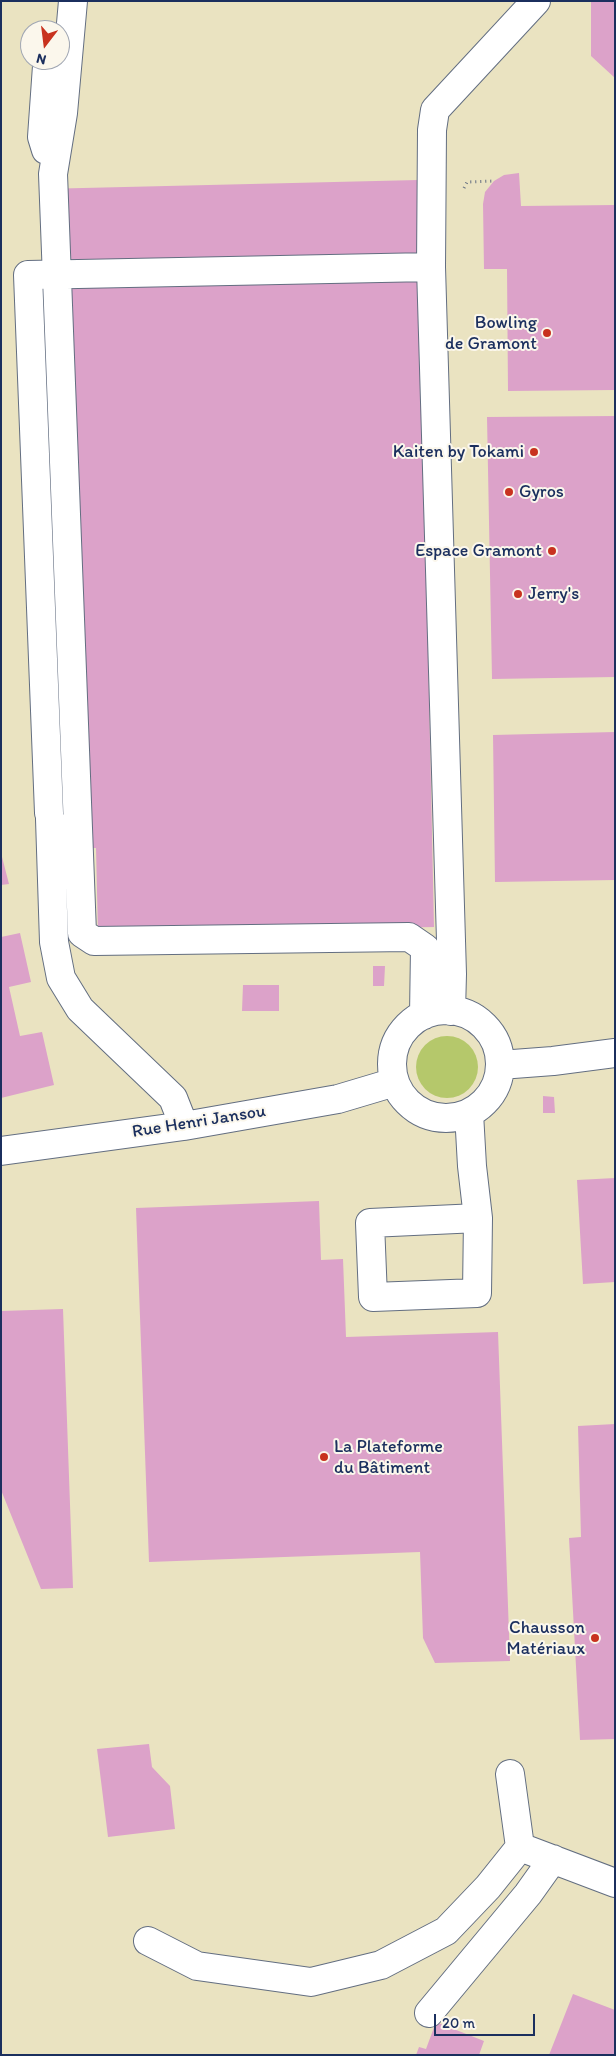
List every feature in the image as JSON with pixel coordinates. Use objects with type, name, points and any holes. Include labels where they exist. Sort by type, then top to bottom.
[{"type":"street","points":[[52,20],[54,1]]},
{"type":"street","points":[[73,1],[63,113],[53,174],[82,933],[94,942],[410,937],[425,948],[424,1015]]},
{"type":"street","points":[[450,1011],[452,974],[431,267],[432,138],[435,110],[536,1]]},
{"type":"street","points":[[47,70],[42,137],[53,174]]},
{"type":"street","points":[[184,1126],[173,1098],[80,1009],[61,978],[54,942],[28,274],[431,267]]},
{"type":"street","points":[[437,1011],[450,1011],[466,1014],[480,1023],[491,1035],[498,1050],[500,1065],[498,1080],[491,1094],[482,1105],[469,1113],[452,1118],[433,1117],[417,1110],[403,1098],[394,1082],[391,1066],[393,1050],[400,1035],[410,1023],[424,1015],[437,1011]]},
{"type":"street","points":[[500,1065],[553,1062],[615,1053]]},
{"type":"street","name":"Rue Henri Jansou","points":[[1,1150],[184,1126],[338,1099],[394,1082]]},
{"type":"street","points":[[469,1113],[472,1166],[478,1218],[477,1293],[374,1297],[370,1223],[478,1218]]},
{"type":"street","points":[[148,1941],[197,1966],[311,1982],[380,1965],[446,1930],[488,1887],[520,1847],[510,1774]]},
{"type":"street","points":[[520,1847],[615,1883]]},
{"type":"street","points":[[429,2013],[528,1894],[552,1859]]},
{"type":"green space","points":[[447,1036],[459,1039],[469,1045],[475,1055],[478,1067],[475,1079],[469,1089],[459,1095],[447,1098],[435,1095],[425,1089],[419,1079],[416,1067],[419,1055],[425,1045],[435,1039]]},
{"type":"building","points":[[591,1],[615,1],[615,78],[591,56]]},
{"type":"building","points":[[519,173],[521,206],[615,205],[615,390],[508,391],[507,269],[484,269],[483,204],[485,192],[494,181],[504,175]]},
{"type":"building","points":[[418,180],[434,927],[98,934],[96,848],[67,848],[41,189]]},
{"type":"building","name":"Espace Gramont","points":[[615,416],[615,677],[492,679],[487,417]]},
{"type":"building","points":[[615,732],[615,880],[495,882],[493,735]]},
{"type":"building","points":[[1,853],[9,884],[1,885]]},
{"type":"building","points":[[20,933],[31,982],[9,987],[20,1036],[42,1032],[54,1085],[1,1098],[1,937]]},
{"type":"building","points":[[373,966],[385,966],[384,986],[373,986]]},
{"type":"building","points":[[243,985],[279,985],[279,1011],[242,1011]]},
{"type":"building","points":[[543,1096],[554,1097],[555,1113],[543,1113]]},
{"type":"building","points":[[615,1178],[615,1282],[583,1284],[577,1180]]},
{"type":"building","name":"La Plateforme du Bâtiment","points":[[319,1201],[321,1260],[343,1259],[346,1337],[498,1332],[510,1661],[435,1663],[423,1638],[420,1552],[149,1562],[136,1208]]},
{"type":"building","points":[[63,1309],[73,1588],[41,1589],[1,1490],[1,1311]]},
{"type":"building","name":"Chausson Matériaux","points":[[615,1424],[615,1739],[580,1740],[569,1538],[581,1537],[578,1426]]},
{"type":"building","points":[[149,1744],[152,1767],[170,1786],[175,1829],[108,1837],[97,1749]]},
{"type":"building","points":[[573,1994],[615,2010],[615,2055],[549,2055]]},
{"type":"building","points":[[436,2022],[484,2041],[479,2055],[416,2055],[419,2047],[426,2049]]},
{"type":"place","name":"Bowling de Gramont","points":[[547,333]]},
{"type":"place","name":"Kaiten by Tokami","points":[[534,452]]},
{"type":"place","name":"Gyros","points":[[509,492]]},
{"type":"place","name":"Espace Gramont","points":[[552,551]]},
{"type":"place","name":"Jerry's","points":[[518,594]]},
{"type":"place","name":"La Plateforme du Bâtiment","points":[[324,1457]]},
{"type":"place","name":"Chausson Matériaux","points":[[595,1638]]}]
